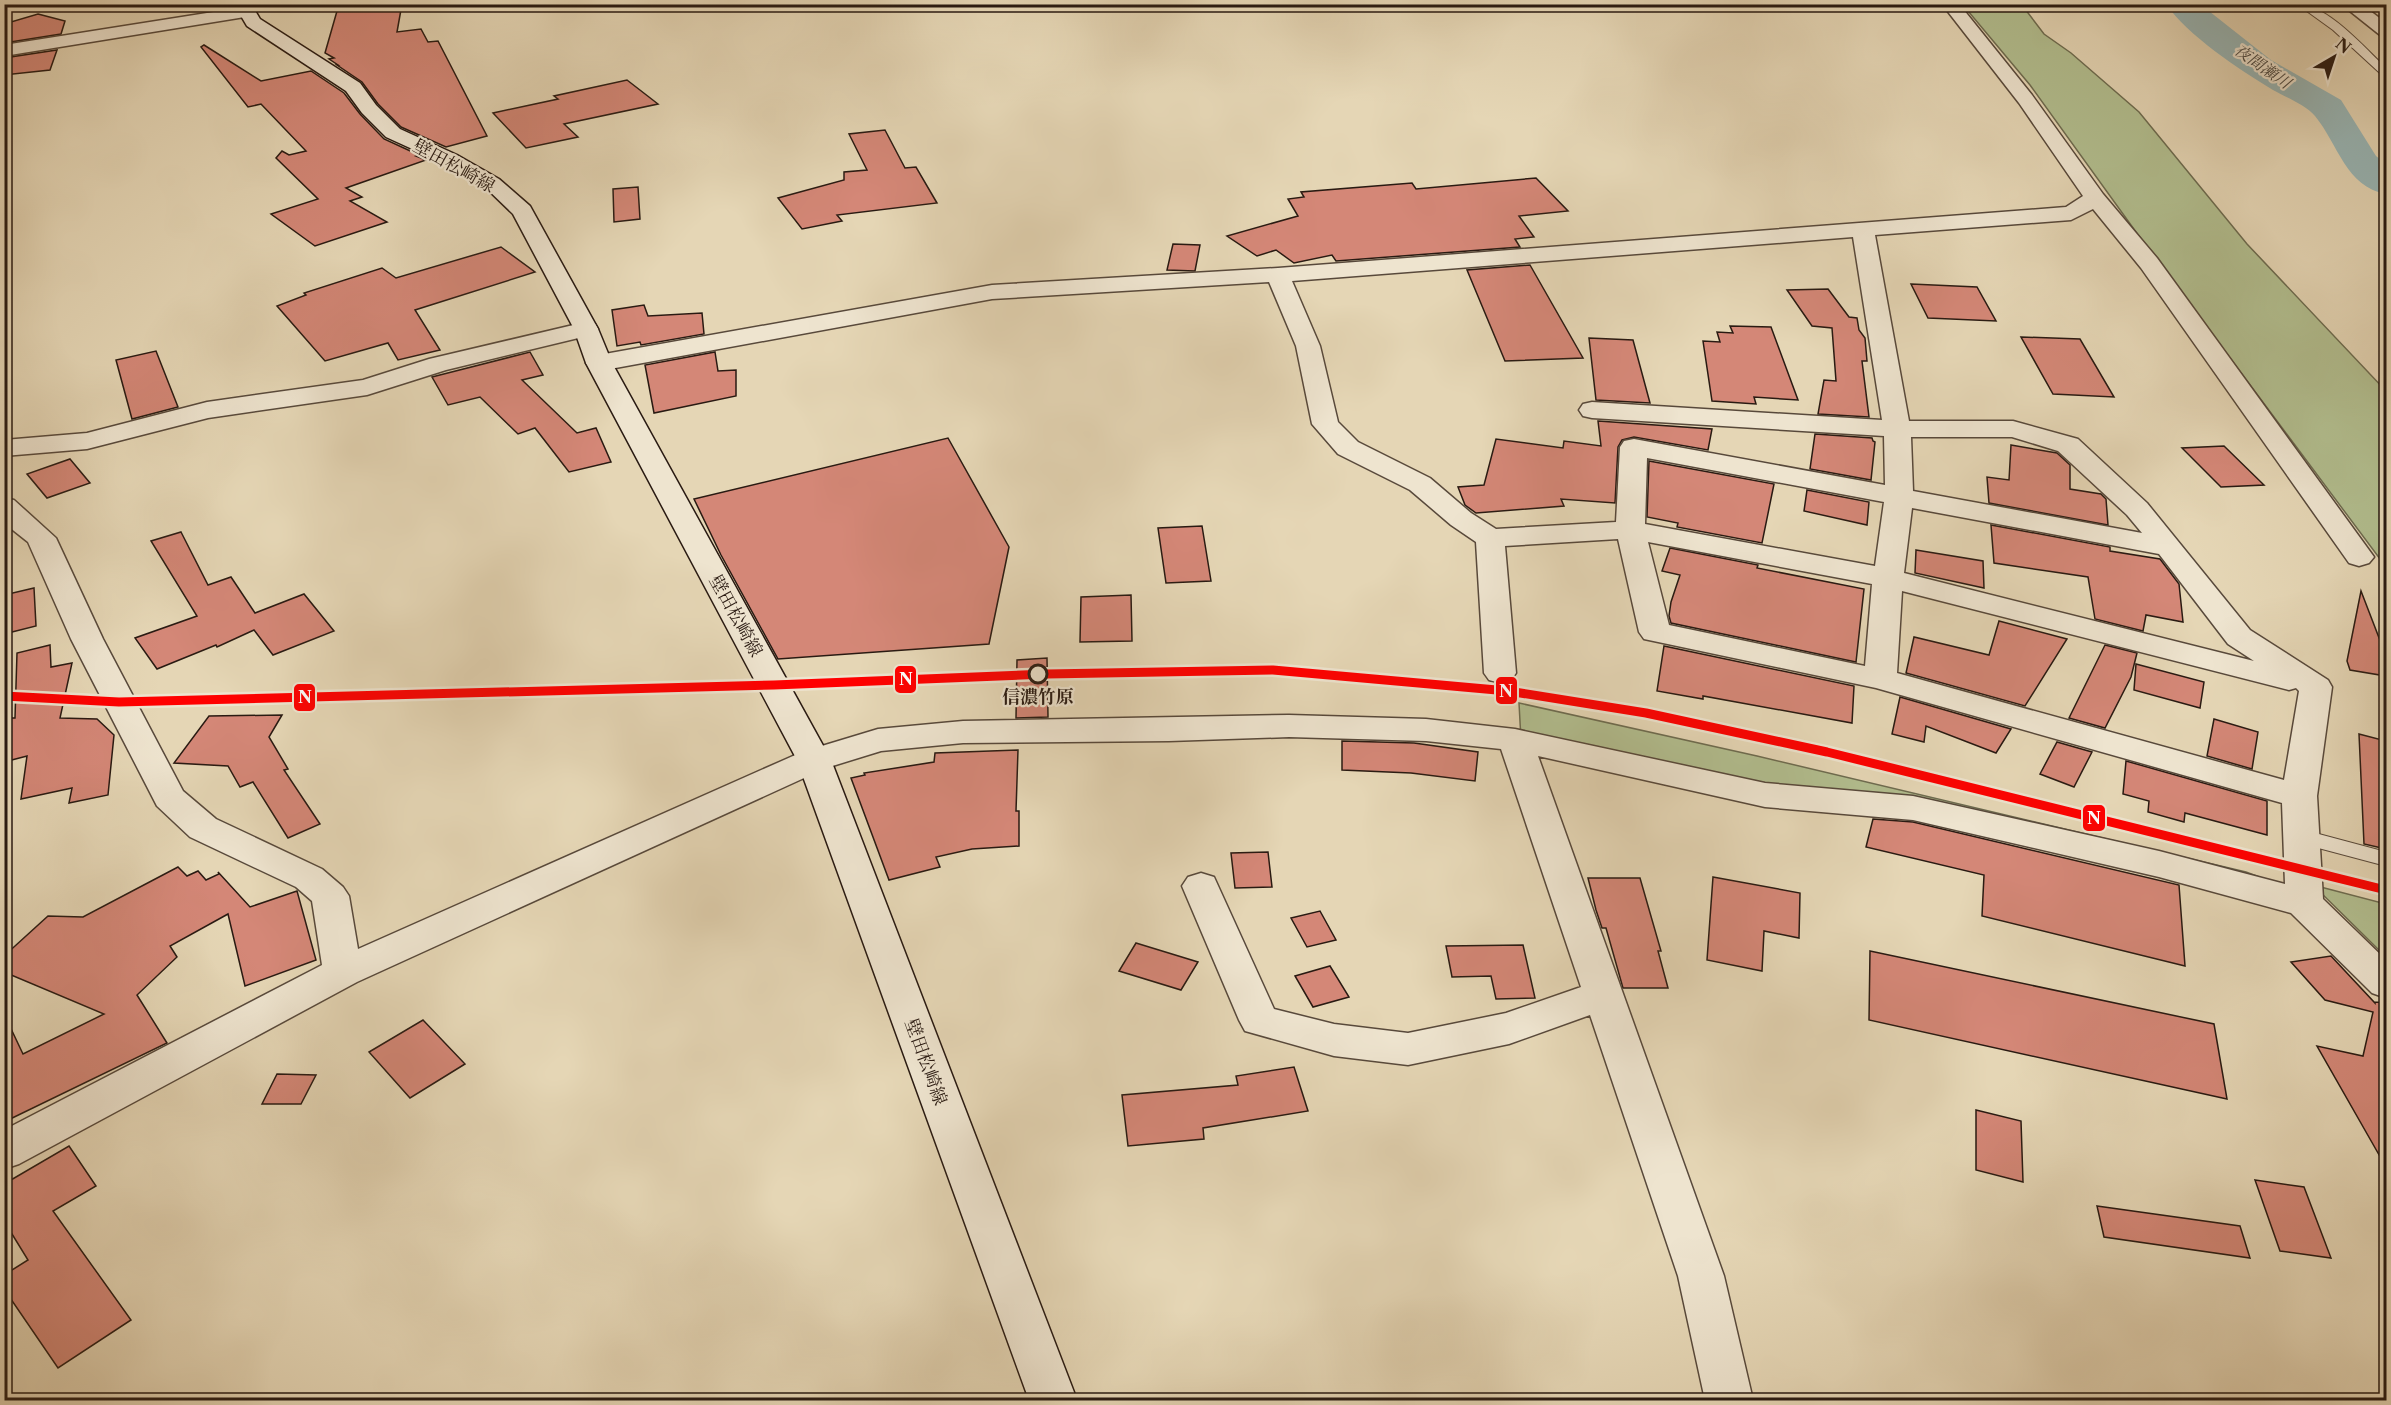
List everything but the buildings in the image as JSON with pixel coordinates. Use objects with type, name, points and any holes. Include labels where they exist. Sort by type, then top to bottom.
[{"type":"street","points":[[1950,4],[2004,68],[2057,139],[2095,198],[2149,263],[2359,556]]},
{"type":"street","points":[[2349,4],[2386,32]]},
{"type":"street","points":[[4,51],[243,8]]},
{"type":"street","name":"壁田松崎線","points":[[243,8],[253,22],[353,87],[369,109],[393,133],[450,159],[492,183],[522,211],[586,329],[599,363],[814,760],[1053,1401]]},
{"type":"street","points":[[599,363],[992,292],[1278,275],[2071,213],[2095,198]]},
{"type":"street","points":[[1863,229],[1897,429],[1899,495],[1888,578],[1880,678]]},
{"type":"street","points":[[1278,275],[1308,346],[1325,424],[1348,448],[1420,484],[1461,519],[1490,538],[1630,530],[1888,578],[2316,687]]},
{"type":"street","points":[[4,448],[87,441],[207,410],[367,387],[438,364],[586,329]]},
{"type":"street","points":[[1592,410],[1897,429],[2013,429],[2068,445],[2137,509],[2239,637],[2316,687]]},
{"type":"street","points":[[2168,547],[1634,447],[1630,530],[1655,632],[1880,678],[2299,796]]},
{"type":"street","points":[[4,506],[8,512],[41,538],[87,639],[169,798],[203,828],[309,878],[330,896],[343,972]]},
{"type":"street","points":[[1490,538],[1500,673]]},
{"type":"street","points":[[2304,903],[2299,796],[2316,687]]},
{"type":"street","points":[[4,1151],[343,972],[814,760],[878,740],[963,732],[1289,726],[1426,730],[1515,740],[1765,795],[1913,808],[2159,864],[2304,903],[2386,982]]},
{"type":"street","points":[[1515,740],[1701,1276],[1730,1401]]},
{"type":"street","points":[[1201,886],[1259,1020],[1323,1037],[1408,1049],[1509,1028],[1605,994]]},
{"type":"lane","points":[[2302,4],[2337,28],[2386,73]]},
{"type":"lane","points":[[2300,836],[2386,860]]},
{"type":"green space","points":[[1963,5],[2022,5],[2044,34],[2071,53],[2139,112],[2247,244],[2386,391],[2386,567],[2136,232],[2030,85]]},
{"type":"green space","points":[[1519,703],[1757,756],[2246,872],[2270,881],[1765,790],[1521,740]]},
{"type":"green space","points":[[2313,885],[2386,904],[2386,957]]},
{"type":"waterway","name":"夜間瀬川","points":[[2181,4],[2200,22],[2259,67],[2328,108],[2362,163],[2386,183]]},
{"type":"transit line","name":"N","points":[[4,696],[119,702],[774,685],[1047,674],[1273,670],[1508,691],[1646,713],[1827,752],[2386,890]]},
{"type":"place","name":"信濃竹原","points":[[1038,674]]}]
